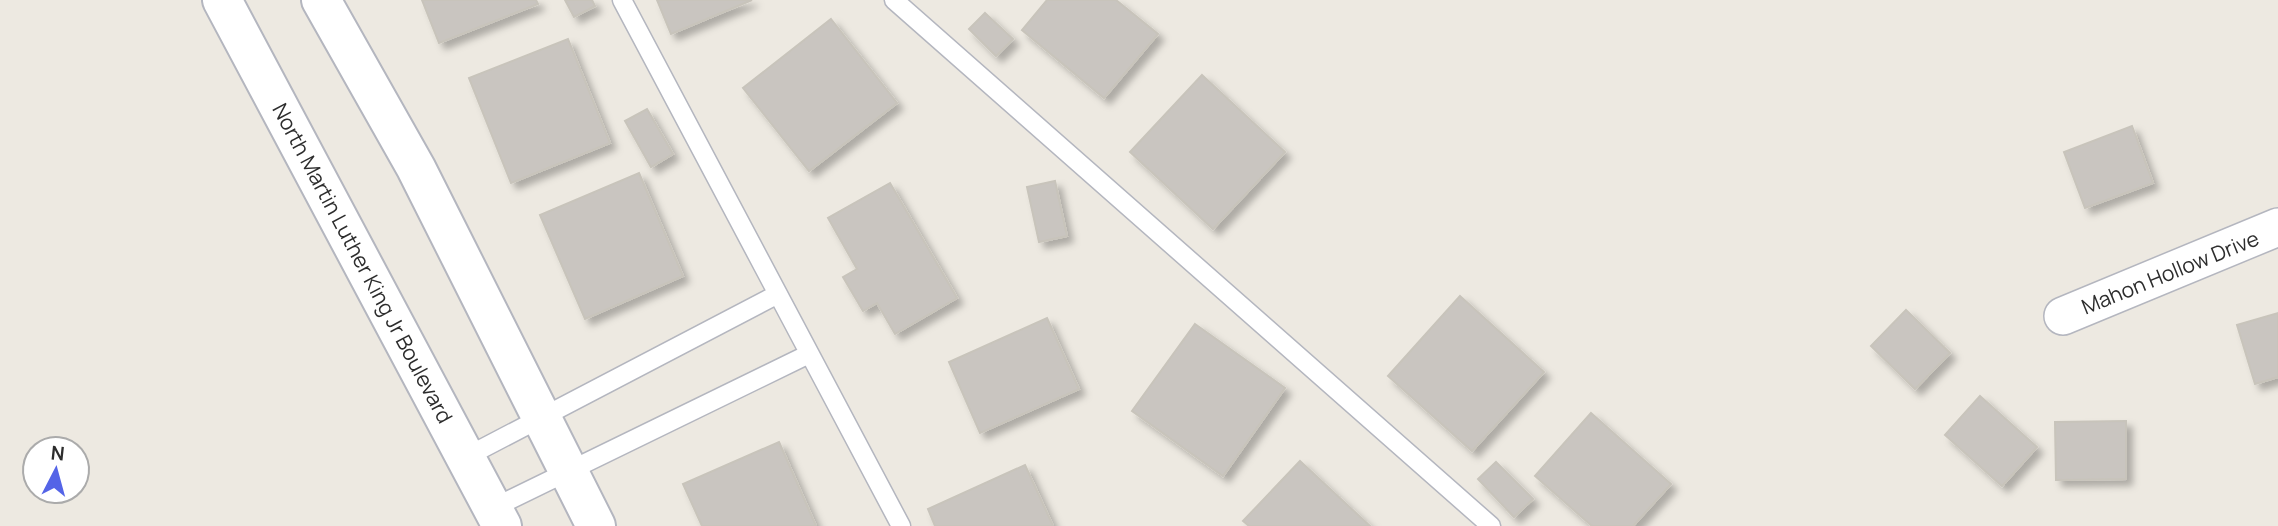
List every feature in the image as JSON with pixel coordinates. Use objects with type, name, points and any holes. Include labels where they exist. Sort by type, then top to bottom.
[{"type":"main road","name":"North Martin Luther King Jr Boulevard","points":[[222,0],[498,517]]},
{"type":"main road","points":[[321,0],[416,168],[596,526]]},
{"type":"street","name":"Mahon Hollow Drive","points":[[2063,316],[2278,227]]},
{"type":"lane","points":[[622,0],[901,526]]},
{"type":"lane","points":[[894,0],[1487,525]]},
{"type":"lane","points":[[466,457],[778,294]]},
{"type":"lane","points":[[498,517],[569,471],[809,354]]},
{"type":"building","points":[[422,0],[536,0],[538,4],[439,43]]},
{"type":"building","points":[[565,0],[592,0],[595,6],[574,17]]},
{"type":"building","points":[[657,0],[752,0],[671,34]]},
{"type":"building","points":[[1047,0],[1116,0],[1158,34],[1104,98],[1022,30]]},
{"type":"building","points":[[985,13],[1013,39],[996,56],[969,29]]},
{"type":"building","points":[[831,19],[897,103],[809,171],[743,88]]},
{"type":"building","points":[[568,39],[610,143],[511,183],[469,78]]},
{"type":"building","points":[[1202,75],[1285,152],[1213,229],[1130,152]]},
{"type":"building","points":[[647,109],[673,154],[651,167],[625,121]]},
{"type":"building","points":[[2132,126],[2153,183],[2085,208],[2064,152]]},
{"type":"building","points":[[639,173],[683,276],[585,319],[540,215]]},
{"type":"building","points":[[1055,181],[1067,236],[1039,242],[1027,187]]},
{"type":"building","points":[[890,183],[957,298],[895,334],[877,303],[863,311],[843,277],[857,269],[828,218]]},
{"type":"building","points":[[1460,296],[1544,372],[1472,451],[1388,376]]},
{"type":"building","points":[[1906,310],[1950,353],[1915,389],[1871,346]]},
{"type":"building","points":[[2278,313],[2278,377],[2255,384],[2237,325]]},
{"type":"building","points":[[1047,318],[1079,389],[980,433],[949,362]]},
{"type":"building","points":[[1195,324],[1285,388],[1223,476],[1132,411]]},
{"type":"building","points":[[1980,396],[2037,447],[2002,486],[1945,435]]},
{"type":"building","points":[[1591,413],[1671,484],[1633,526],[1592,526],[1535,476]]},
{"type":"building","points":[[2126,421],[2126,479],[2056,480],[2055,422]]},
{"type":"building","points":[[779,442],[816,526],[702,526],[683,484]]},
{"type":"building","points":[[1300,461],[1370,526],[1249,526],[1243,521]]},
{"type":"building","points":[[1496,462],[1533,499],[1514,517],[1478,479]]},
{"type":"building","points":[[1025,465],[1053,526],[935,526],[928,509]]}]
